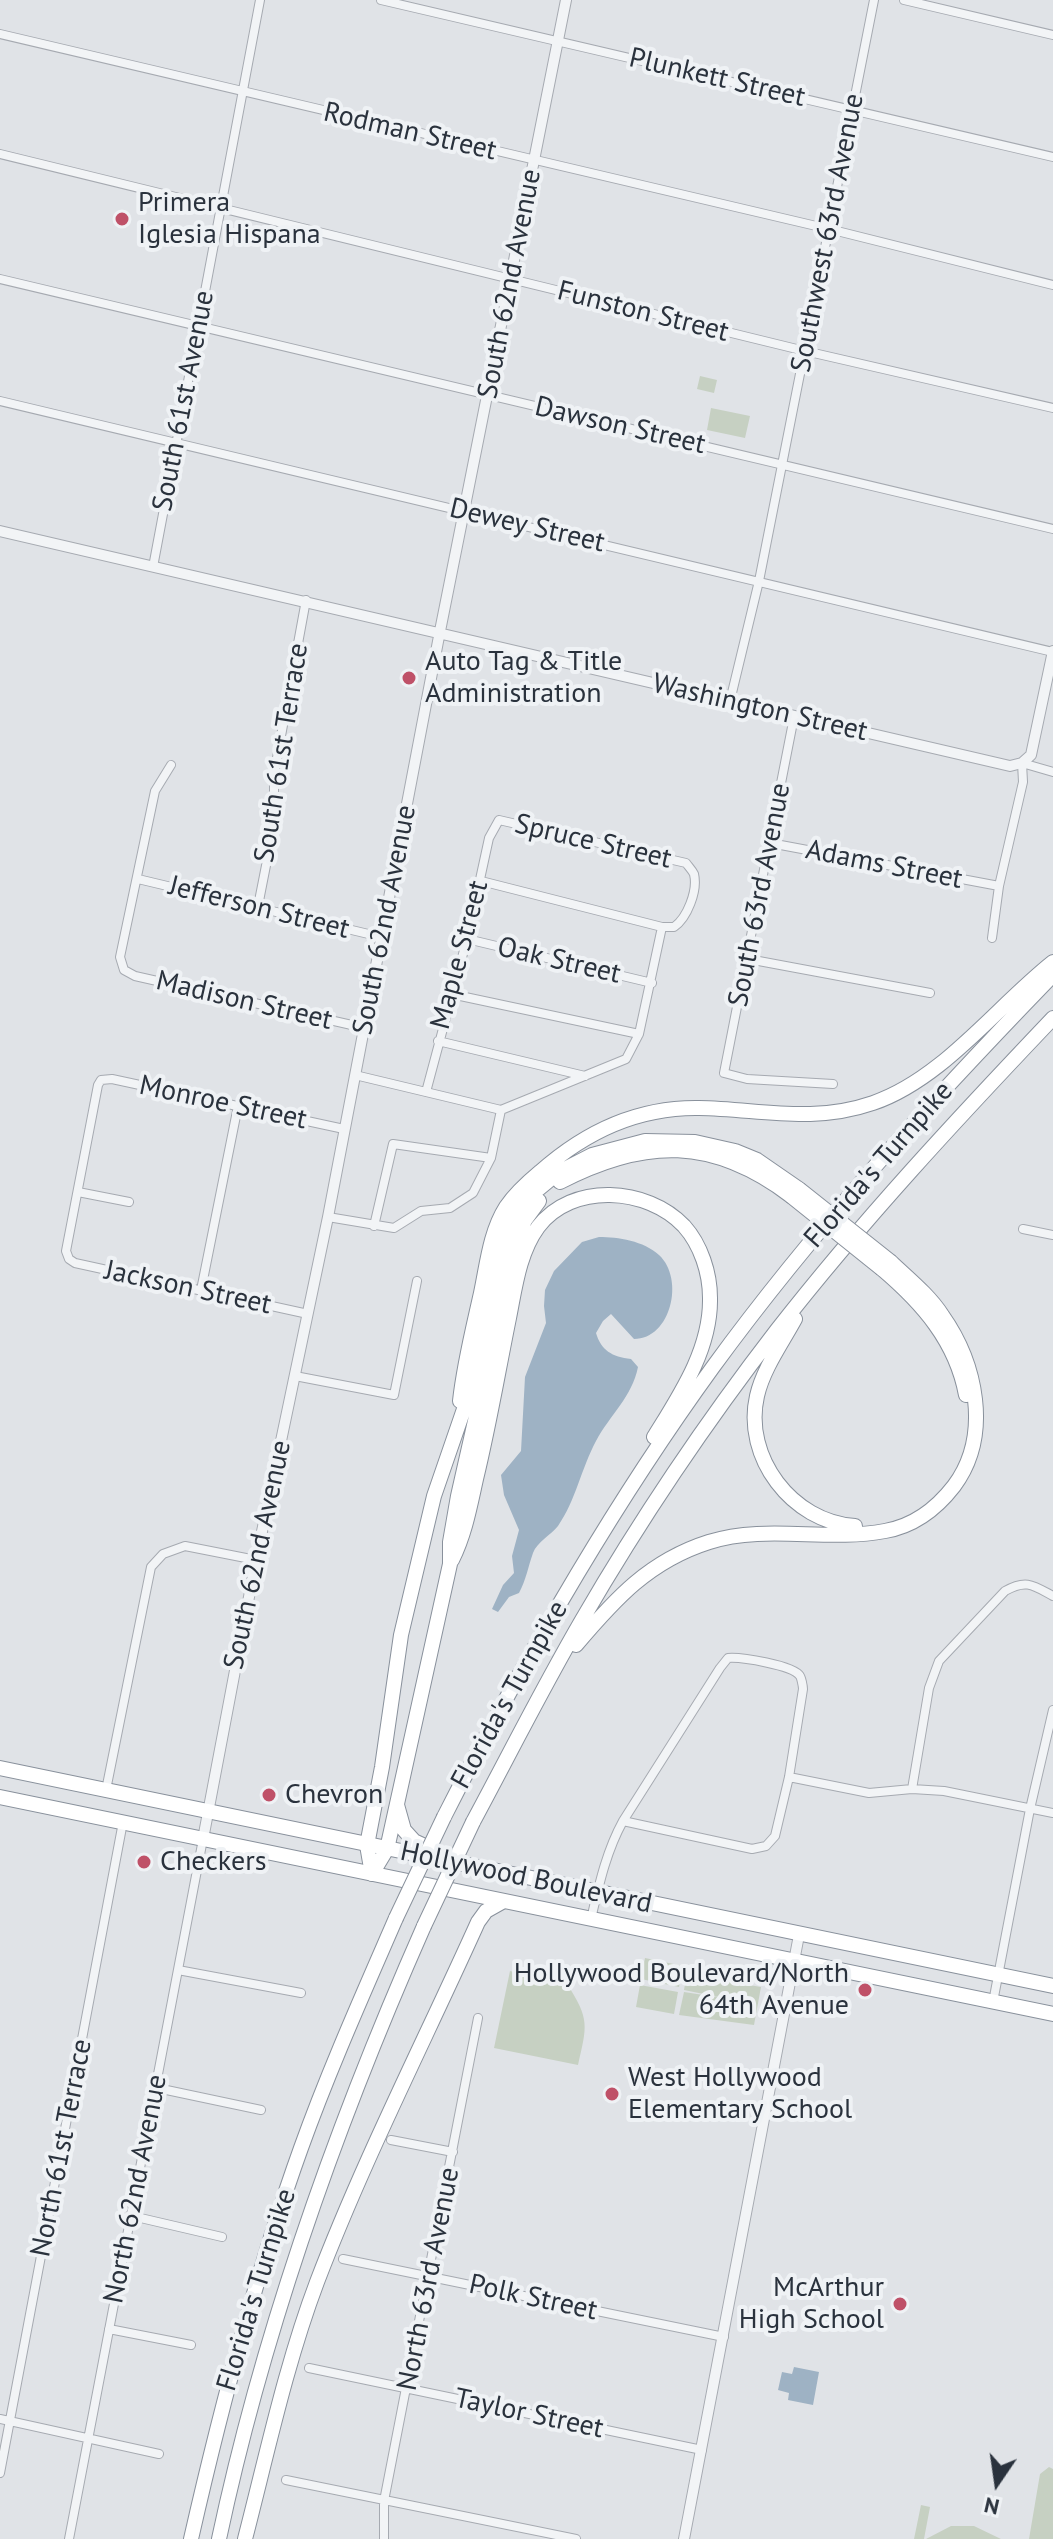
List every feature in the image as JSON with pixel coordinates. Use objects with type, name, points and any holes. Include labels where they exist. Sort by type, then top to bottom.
[{"type":"highway","points":[[458,1421],[463,1374],[494,1232],[507,1206],[528,1182],[564,1150],[593,1132],[628,1118],[666,1109],[834,1114],[875,1103],[905,1089],[934,1068],[1053,962]]},
{"type":"highway","name":"Florida's Turnpike","points":[[191,2539],[215,2432],[247,2316],[300,2149],[331,2067],[444,1817],[537,1641],[607,1525],[714,1366],[808,1244],[986,1044],[1053,975]]},
{"type":"highway","name":"Florida's Turnpike","points":[[219,2539],[263,2362],[306,2224],[356,2087],[424,1926],[473,1822],[555,1669],[582,1620],[680,1466],[750,1367],[815,1283],[918,1161],[1053,1018]]},
{"type":"highway","points":[[372,1874],[367,1845],[401,1635],[434,1496],[475,1377],[504,1239],[518,1213],[536,1191],[559,1172],[592,1155],[629,1144],[678,1140],[714,1145],[757,1160],[941,1312],[961,1347],[971,1373],[976,1399],[976,1427],[963,1474],[930,1511],[913,1522],[886,1531],[757,1533],[710,1542],[674,1556],[645,1574],[615,1599],[555,1669]]},
{"type":"highway","points":[[372,1874],[387,1849],[450,1564],[450,1542],[458,1496],[515,1244],[525,1220],[539,1201],[561,1182],[590,1167],[655,1151],[698,1152],[717,1156],[742,1164],[795,1192]]},
{"type":"highway","points":[[450,1564],[460,1544],[470,1507],[526,1246],[540,1224],[561,1208],[588,1196],[613,1194],[662,1210],[683,1225],[700,1250],[709,1276],[711,1301],[699,1357],[674,1405],[641,1457],[607,1525]]},
{"type":"highway","points":[[815,1283],[767,1369],[757,1394],[753,1423],[760,1452],[772,1478],[806,1510],[842,1525],[883,1525],[904,1519],[937,1498],[959,1466],[967,1441],[969,1417],[966,1391],[958,1367],[935,1322],[886,1266]]},
{"type":"highway","name":"Hollywood Boulevard","points":[[0,1768],[1053,1986]]},
{"type":"highway","name":"Hollywood Boulevard","points":[[0,1797],[1053,2014]]},
{"type":"highway","points":[[396,1800],[404,1830],[414,1841],[466,1865]]},
{"type":"highway","points":[[245,2539],[298,2340],[336,2234],[478,1922],[486,1911],[502,1902]]},
{"type":"street","name":"South 61st Avenue","points":[[153,567],[260,0]]},
{"type":"street","name":"Plunkett Street","points":[[381,0],[1053,157]]},
{"type":"street","name":"South 62nd Avenue","points":[[203,1839],[566,0]]},
{"type":"street","name":"Southwest 63rd Avenue","points":[[783,465],[874,0]]},
{"type":"street","points":[[904,0],[1053,35]]},
{"type":"street","name":"Rodman Street","points":[[0,34],[829,229],[1053,285]]},
{"type":"street","name":"Funston Street","points":[[0,154],[805,351],[1053,408]]},
{"type":"street","name":"Dawson Street","points":[[0,279],[1053,529]]},
{"type":"street","name":"Dewey Street","points":[[0,401],[1053,652]]},
{"type":"street","points":[[730,701],[783,465]]},
{"type":"street","name":"Washington Street","points":[[0,531],[440,631],[794,717],[1010,766],[1022,763],[1053,772]]},
{"type":"street","name":"South 61st Terrace","points":[[258,906],[274,825],[274,774],[306,600]]},
{"type":"street","points":[[992,938],[999,886],[1023,782],[1022,763],[1031,755],[1053,652]]},
{"type":"street","name":"South 63rd Avenue","points":[[794,717],[724,1073],[747,1079],[833,1084]]},
{"type":"street","points":[[138,879],[155,791],[171,765]]},
{"type":"street","name":"Spruce Street","points":[[499,820],[686,863],[694,875],[691,903],[686,916],[679,923],[674,927],[662,927]]},
{"type":"street","name":"Maple Street","points":[[426,1092],[467,939],[489,838],[499,820]]},
{"type":"street","name":"Adams Street","points":[[770,843],[999,886]]},
{"type":"street","name":"Jefferson Street","points":[[138,879],[381,937]]},
{"type":"street","name":"Madison Street","points":[[138,879],[120,957],[124,970],[135,976],[365,1028]]},
{"type":"street","points":[[355,1075],[501,1110],[626,1059],[639,1034],[662,927],[481,881]]},
{"type":"street","name":"Oak Street","points":[[467,939],[652,983]]},
{"type":"street","points":[[748,959],[930,993]]},
{"type":"street","points":[[451,994],[639,1034]]},
{"type":"street","points":[[438,1041],[586,1076]]},
{"type":"street","name":"Monroe Street","points":[[78,1192],[101,1080],[112,1079],[344,1129]]},
{"type":"street","points":[[201,1290],[238,1106]]},
{"type":"street","points":[[328,1217],[394,1228],[421,1211],[450,1208],[473,1193],[491,1158],[501,1110]]},
{"type":"street","points":[[374,1226],[393,1144],[491,1158]]},
{"type":"street","points":[[78,1192],[129,1202]]},
{"type":"street","name":"Jackson Street","points":[[78,1192],[66,1251],[75,1263],[308,1314]]},
{"type":"street","points":[[1023,1229],[1053,1235]]},
{"type":"street","points":[[295,1376],[394,1395],[417,1281]]},
{"type":"street","points":[[106,1790],[151,1567],[163,1554],[185,1546],[256,1560]]},
{"type":"street","points":[[912,1789],[929,1688],[939,1661],[1005,1591],[1018,1583],[1034,1586],[1053,1596]]},
{"type":"street","points":[[591,1919],[606,1856],[623,1821],[728,1658],[738,1657],[792,1669],[801,1676],[803,1689],[789,1777],[775,1836],[766,1846],[752,1849],[623,1821]]},
{"type":"street","points":[[993,2002],[1030,1809],[1053,1710]]},
{"type":"street","points":[[789,1777],[869,1793],[912,1789],[944,1791],[1053,1813]]},
{"type":"street","name":"North 61st Terrace","points":[[0,2473],[123,1822]]},
{"type":"street","name":"North 62nd Avenue","points":[[69,2539],[203,1839]]},
{"type":"street","points":[[684,2539],[799,1935]]},
{"type":"street","points":[[178,1970],[301,1993]]},
{"type":"street","name":"North 63rd Avenue","points":[[384,2539],[384,2501],[478,2018]]},
{"type":"street","points":[[157,2088],[261,2110]]},
{"type":"street","points":[[391,2140],[453,2152]]},
{"type":"street","points":[[132,2216],[222,2237]]},
{"type":"street","name":"Polk Street","points":[[343,2259],[724,2337]]},
{"type":"street","points":[[109,2329],[191,2345]]},
{"type":"street","name":"Taylor Street","points":[[309,2368],[702,2450]]},
{"type":"street","points":[[0,2419],[159,2454]]},
{"type":"street","points":[[286,2480],[576,2539]]},
{"type":"green space","points":[[700,376],[717,380],[714,393],[697,389]]},
{"type":"green space","points":[[711,408],[750,416],[745,438],[707,430]]},
{"type":"green space","points":[[645,1958],[683,1966],[679,1987],[641,1979]]},
{"type":"green space","points":[[688,1966],[727,1973],[726,1981],[761,1987],[754,2025],[679,2015],[684,1992],[723,1998],[684,1990]]},
{"type":"green space","points":[[510,1971],[567,1984],[583,2015],[585,2031],[578,2065],[494,2048]]},
{"type":"green space","points":[[640,1985],[678,1992],[674,2014],[636,2007]]},
{"type":"green space","points":[[1049,2467],[1053,2469],[1053,2539],[1029,2539],[1040,2474]]},
{"type":"green space","points":[[921,2505],[930,2507],[924,2539],[914,2539]]},
{"type":"green space","points":[[951,2526],[974,2526],[1001,2539],[926,2539]]},
{"type":"water","points":[[599,1237],[630,1241],[646,1246],[659,1255],[671,1278],[670,1306],[665,1319],[647,1336],[634,1339],[611,1314],[596,1333],[608,1352],[631,1359],[638,1367],[635,1378],[596,1441],[564,1516],[535,1549],[519,1593],[509,1597],[498,1612],[492,1609],[503,1585],[514,1573],[512,1556],[519,1530],[504,1495],[501,1475],[521,1451],[525,1377],[546,1323],[545,1290],[554,1271],[582,1242]]},
{"type":"water","points":[[794,2367],[819,2372],[813,2405],[788,2400],[789,2393],[778,2390],[782,2372],[792,2374]]},
{"type":"place","name":"Primera Iglesia Hispana","points":[[122,219]]},
{"type":"place","name":"Auto Tag & Title Administration","points":[[409,678]]},
{"type":"place","name":"Chevron","points":[[269,1795]]},
{"type":"place","name":"Checkers","points":[[144,1862]]},
{"type":"place","name":"Hollywood Boulevard/North 64th Avenue","points":[[865,1990]]},
{"type":"place","name":"West Hollywood Elementary School","points":[[612,2094]]},
{"type":"place","name":"McArthur High School","points":[[900,2304]]}]
